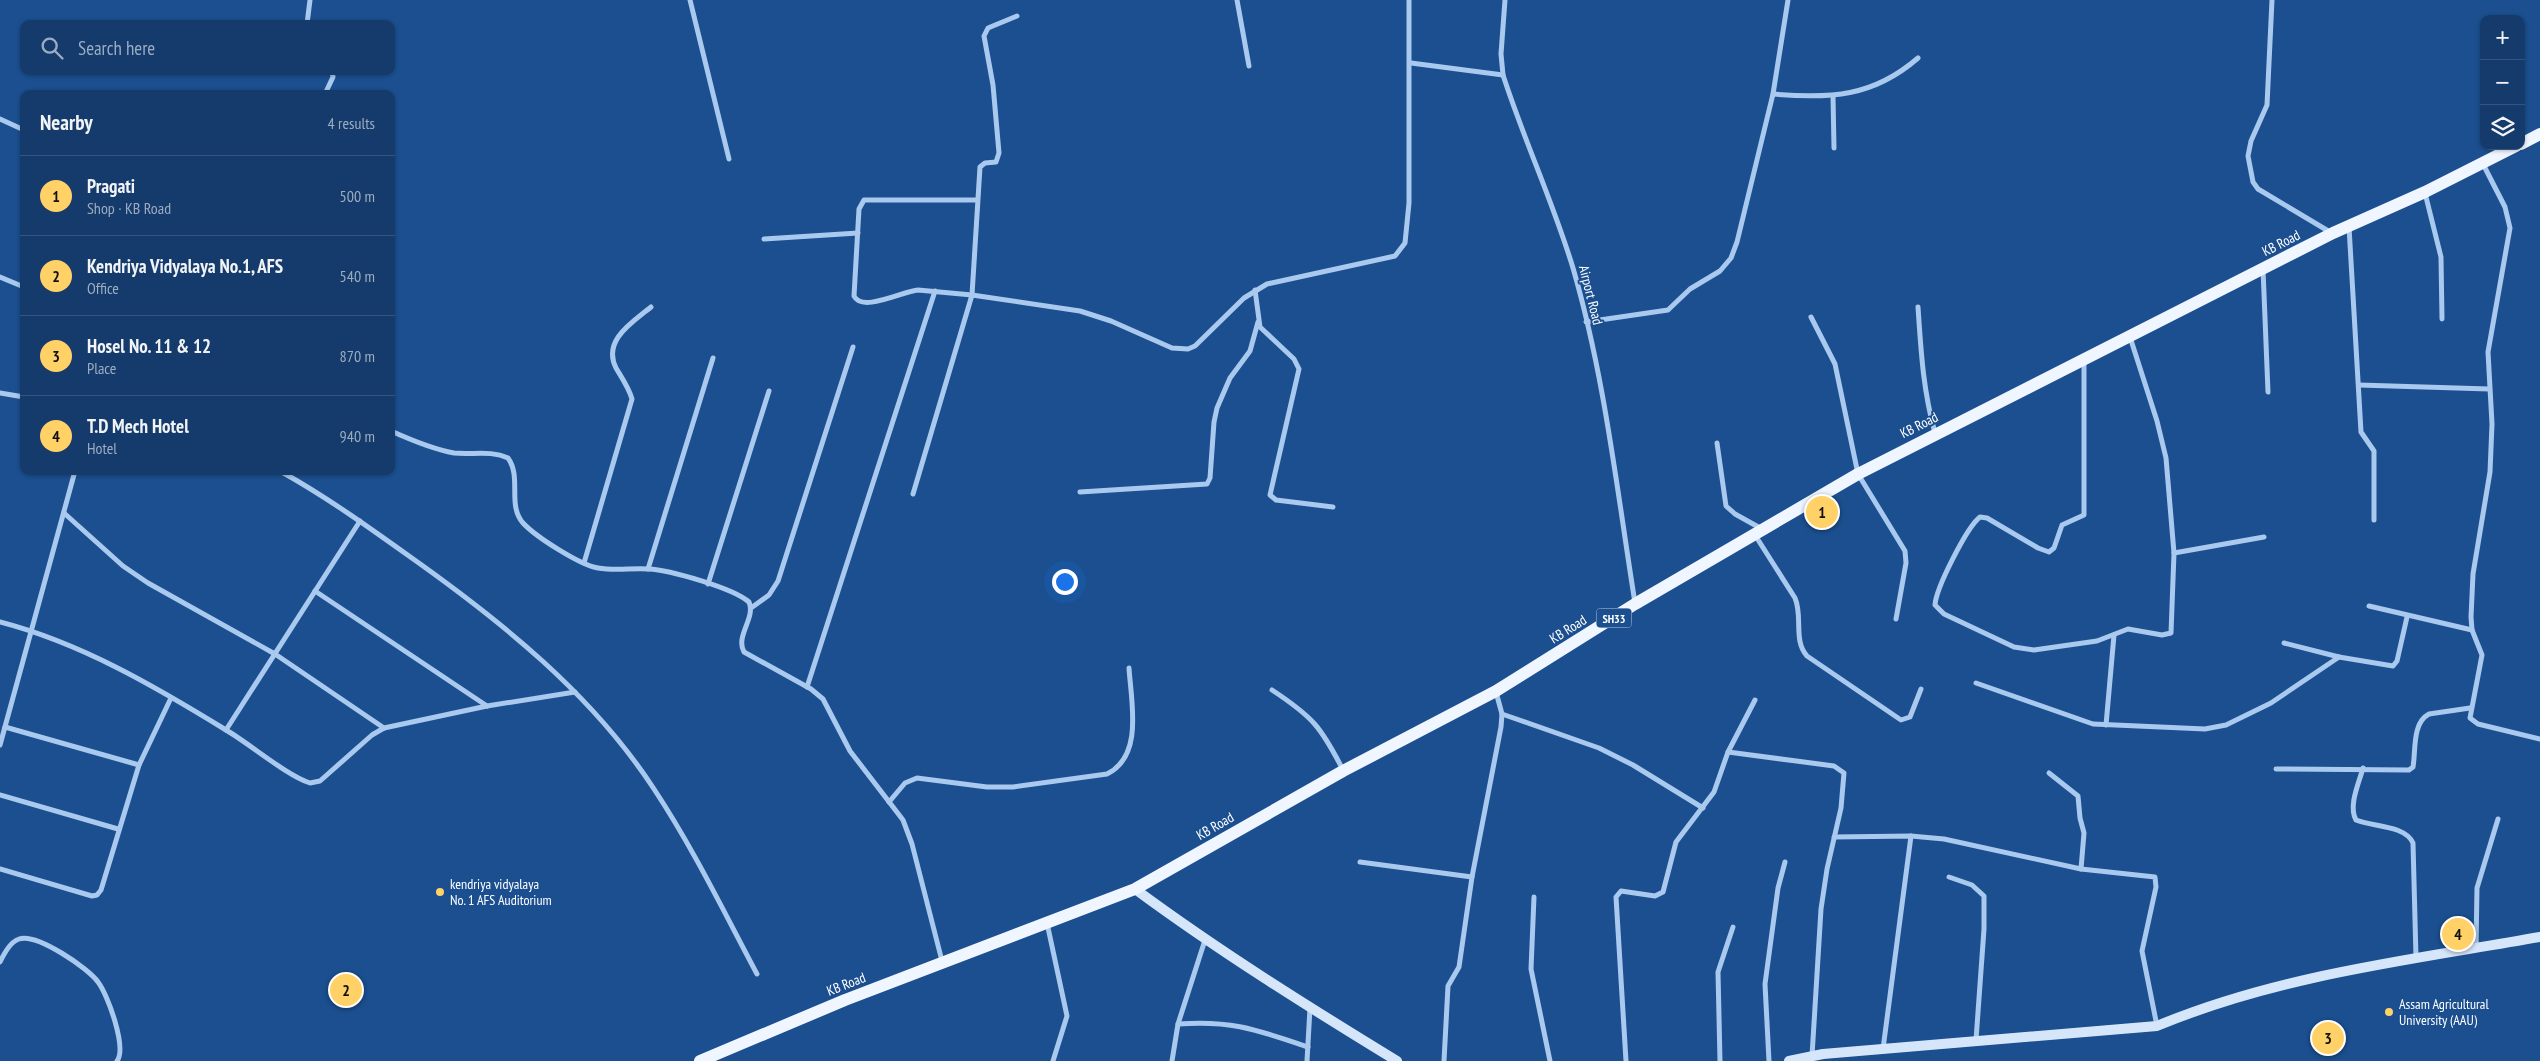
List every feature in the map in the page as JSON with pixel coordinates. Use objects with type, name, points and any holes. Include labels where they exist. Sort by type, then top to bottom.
[{"type":"main road","points":[[2525,142],[2540,134]]},
{"type":"main road","name":"KB Road","points":[[700,1061],[804,1016],[1135,889],[1343,771],[1496,691],[1635,604],[1858,474],[2333,233],[2424,192],[2508,150]]},
{"type":"main road","points":[[1135,889],[1205,940],[1310,1008],[1397,1061]]},
{"type":"main road","points":[[1789,1061],[1812,1056],[1976,1040],[2157,1026],[2197,1009],[2325,975],[2540,937]]},
{"type":"street","points":[[308,20],[310,0]]},
{"type":"street","points":[[690,0],[729,159]]},
{"type":"street","points":[[1237,0],[1249,66]]},
{"type":"street","points":[[977,200],[868,198],[860,204],[854,296],[860,304],[870,304],[909,290],[972,295],[1080,311],[1111,321],[1180,349],[1196,346],[1244,298],[1255,290],[1280,280],[1384,260],[1395,256],[1401,250],[1406,233],[1410,203],[1409,0]]},
{"type":"street","name":"Airport Road","points":[[1504,0],[1501,35],[1504,75],[1559,226],[1586,322],[1608,416],[1635,604]]},
{"type":"street","points":[[1586,322],[1668,310],[1684,294],[1726,264],[1738,242],[1773,94],[1788,0]]},
{"type":"street","points":[[2272,0],[2267,106],[2248,148],[2253,182],[2262,192],[2333,233]]},
{"type":"street","points":[[913,494],[972,295],[980,167],[985,163],[996,162],[999,153],[992,85],[984,36],[988,28],[1017,16]]},
{"type":"street","points":[[1773,94],[1833,96],[1850,93],[1890,80],[1918,58]]},
{"type":"street","points":[[1410,63],[1504,75]]},
{"type":"street","points":[[327,90],[333,75]]},
{"type":"street","points":[[1833,96],[1834,148]]},
{"type":"street","points":[[0,120],[20,128]]},
{"type":"street","points":[[2482,164],[2505,207],[2510,228],[2489,342],[2492,440],[2490,472],[2473,574],[2472,630],[2482,655],[2470,708],[2470,718],[2472,721],[2540,739]]},
{"type":"street","points":[[2424,192],[2441,257],[2442,319]]},
{"type":"street","points":[[2349,226],[2362,436],[2371,443],[2374,451],[2374,520]]},
{"type":"street","points":[[764,239],[858,233]]},
{"type":"street","points":[[2263,268],[2268,392]]},
{"type":"street","points":[[0,277],[20,285]]},
{"type":"street","points":[[1080,492],[1202,485],[1209,482],[1217,408],[1230,378],[1252,345],[1258,322],[1255,290]]},
{"type":"street","points":[[807,687],[935,291]]},
{"type":"street","points":[[584,563],[632,399],[614,362],[613,347],[622,331],[652,307]]},
{"type":"street","points":[[1918,307],[1924,388],[1936,434]]},
{"type":"street","points":[[1810,317],[1835,364],[1858,474],[1905,551],[1906,563],[1896,620]]},
{"type":"street","points":[[1258,322],[1263,331],[1294,359],[1299,369],[1270,495],[1276,500],[1333,508]]},
{"type":"street","points":[[2084,358],[2084,515],[2062,525],[2054,548],[2048,552],[1987,518],[1980,517],[1941,582],[1935,605],[1944,614],[2025,649],[2043,650],[2097,641],[2128,630],[2162,635],[2171,633],[2174,553],[2165,447],[2129,335]]},
{"type":"street","points":[[852,347],[778,580],[769,594],[751,608],[741,643],[744,652],[807,687],[823,699],[850,751],[903,820],[912,844],[943,964]]},
{"type":"street","points":[[648,569],[713,358]]},
{"type":"street","points":[[2359,385],[2489,389]]},
{"type":"street","points":[[708,584],[769,391]]},
{"type":"street","points":[[0,394],[20,396]]},
{"type":"street","points":[[395,432],[452,452],[493,453],[508,458],[514,469],[516,506],[520,519],[557,547],[584,563],[610,570],[648,569],[673,573],[745,598],[751,608]]},
{"type":"street","points":[[1717,443],[1726,506],[1758,532],[1795,598],[1800,615],[1800,646],[1808,656],[1901,720],[1910,717],[1921,689]]},
{"type":"street","points":[[0,745],[74,475]]},
{"type":"street","points":[[286,475],[360,521],[516,637],[575,692],[654,788],[757,974]]},
{"type":"street","points":[[64,513],[123,566],[148,583],[275,654],[384,728]]},
{"type":"street","points":[[226,730],[360,521]]},
{"type":"street","points":[[2174,553],[2264,536]]},
{"type":"street","points":[[316,591],[487,706]]},
{"type":"street","points":[[2369,606],[2407,617],[2472,630]]},
{"type":"street","points":[[2284,643],[2339,657],[2389,666],[2396,664],[2407,617]]},
{"type":"street","points":[[0,622],[32,630],[105,662],[226,730],[304,781],[316,783],[372,735],[384,728],[487,706],[575,692]]},
{"type":"street","points":[[2106,725],[2114,635]]},
{"type":"street","points":[[1976,683],[2080,721],[2106,725],[2192,730],[2217,728],[2271,703],[2339,657]]},
{"type":"street","points":[[889,802],[905,783],[917,778],[1013,787],[1108,774],[1115,770],[1126,757],[1130,740],[1132,725],[1129,668]]},
{"type":"street","points":[[1272,690],[1306,714],[1322,730],[1343,771]]},
{"type":"street","points":[[1444,1061],[1448,986],[1459,968],[1472,878],[1502,714],[1496,691]]},
{"type":"street","points":[[0,869],[92,896],[97,895],[101,890],[138,765],[170,698]]},
{"type":"street","points":[[1626,1061],[1616,897],[1621,891],[1655,896],[1663,892],[1676,842],[1714,792],[1728,752],[1755,700]]},
{"type":"street","points":[[2276,769],[2363,768],[2409,770],[2413,767],[2418,729],[2424,717],[2429,714],[2470,708]]},
{"type":"street","points":[[1502,714],[1599,748],[1633,765],[1703,808]]},
{"type":"street","points":[[5,727],[138,765]]},
{"type":"street","points":[[1728,752],[1834,766],[1842,770],[1844,777],[1841,808],[1820,909],[1812,1056]]},
{"type":"street","points":[[2363,768],[2353,807],[2353,814],[2356,820],[2396,830],[2410,838],[2412,843],[2416,958]]},
{"type":"street","points":[[2049,773],[2078,796],[2080,818],[2084,833],[2081,869]]},
{"type":"street","points":[[0,795],[118,829]]},
{"type":"street","points":[[2476,949],[2477,888],[2498,819]]},
{"type":"street","points":[[1834,836],[1911,836],[1960,842],[2081,869],[2147,875],[2156,880],[2142,950],[2157,1026]]},
{"type":"street","points":[[1883,1049],[1911,836]]},
{"type":"street","points":[[1360,862],[1472,878]]},
{"type":"street","points":[[1770,1061],[1765,984],[1778,888],[1785,862]]},
{"type":"street","points":[[1948,877],[1972,885],[1984,896],[1984,929],[1976,1040]]},
{"type":"street","points":[[1534,897],[1531,969],[1550,1061]]},
{"type":"street","points":[[1047,924],[1066,1016],[1053,1061]]},
{"type":"street","points":[[1720,1061],[1718,972],[1733,927]]},
{"type":"street","points":[[0,962],[13,943],[19,939],[28,938],[68,957],[90,973],[107,997],[121,1049],[117,1061]]},
{"type":"street","points":[[1172,1061],[1178,1024],[1205,940]]},
{"type":"street","points":[[1307,1061],[1310,1008]]},
{"type":"street","points":[[1178,1024],[1208,1022],[1236,1024],[1308,1047]]},
{"type":"place","name":"Pragati","points":[[1822,512]]},
{"type":"place","name":"kendriya vidyalaya No. 1 AFS Auditorium","points":[[440,892]]},
{"type":"place","name":"T.D Mech Hotel","points":[[2458,934]]},
{"type":"place","name":"Kendriya Vidyalaya No.1, AFS","points":[[346,990]]},
{"type":"place","name":"Assam Agricultural University (AAU)","points":[[2389,1012]]},
{"type":"place","name":"Hosel No. 11 & 12","points":[[2328,1038]]}]
